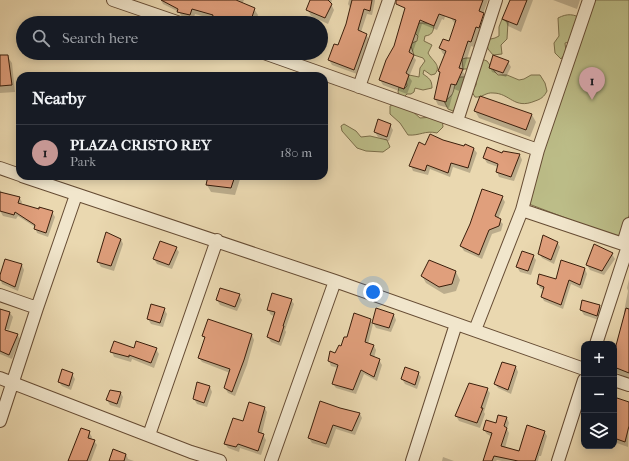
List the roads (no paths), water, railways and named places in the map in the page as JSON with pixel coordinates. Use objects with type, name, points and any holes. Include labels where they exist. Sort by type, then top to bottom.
[{"type":"street","points":[[359,87],[389,0]]},
{"type":"street","points":[[456,121],[496,0]]},
{"type":"street","points":[[475,330],[522,210],[538,150],[589,0]]},
{"type":"street","points":[[119,1],[139,4],[165,16]]},
{"type":"street","points":[[284,60],[317,72]]},
{"type":"street","points":[[328,76],[538,150]]},
{"type":"street","points":[[0,168],[16,174]]},
{"type":"street","points":[[33,180],[217,240],[581,368]]},
{"type":"street","points":[[0,420],[76,195]]},
{"type":"street","points":[[522,210],[626,245]]},
{"type":"street","points":[[597,341],[626,245],[629,224]]},
{"type":"street","points":[[149,435],[217,240]]},
{"type":"street","points":[[271,461],[335,281]]},
{"type":"street","points":[[0,295],[37,308]]},
{"type":"street","points":[[412,461],[456,324]]},
{"type":"street","points":[[0,378],[149,435],[190,456],[220,461]]},
{"type":"street","points":[[617,381],[629,385]]},
{"type":"street","points":[[558,461],[581,389]]},
{"type":"place","name":"PLAZA CRISTO REY","points":[[592,100]]}]
